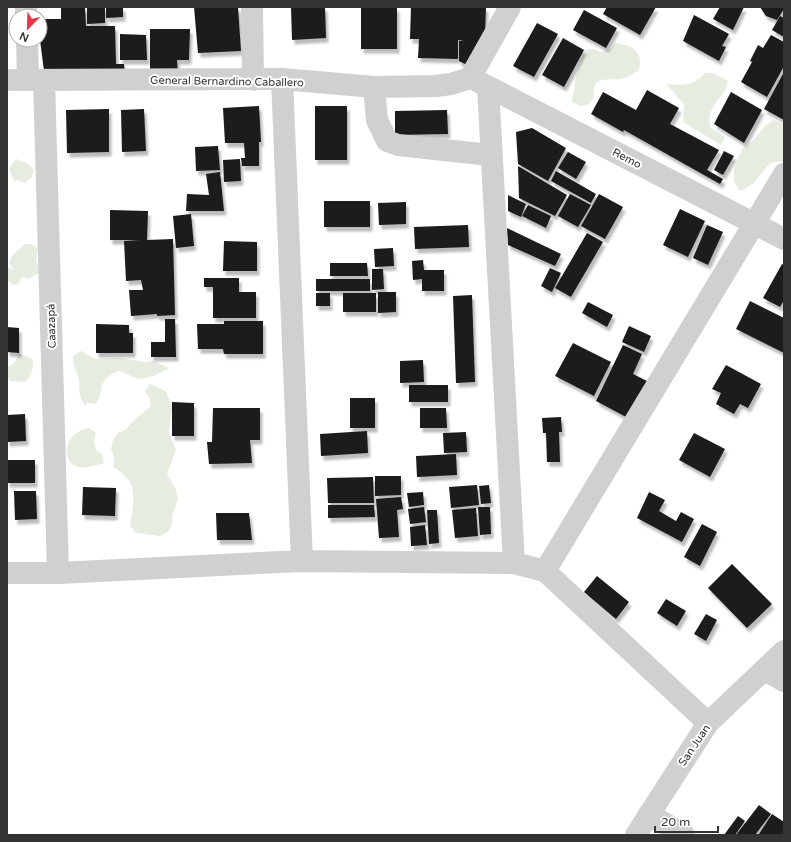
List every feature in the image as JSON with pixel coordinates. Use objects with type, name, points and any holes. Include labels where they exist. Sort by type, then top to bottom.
[{"type":"street","points":[[252,7],[253,80]]},
{"type":"street","points":[[510,7],[479,82],[490,155],[514,563]]},
{"type":"street","name":"Caazapá","points":[[29,48],[36,80],[58,572]]},
{"type":"street","points":[[282,79],[302,561]]},
{"type":"street","name":"General Bernardino Caballero","points":[[7,80],[282,79],[374,87],[436,86],[479,82]]},
{"type":"street","name":"Remo","points":[[479,82],[756,223],[784,239]]},
{"type":"street","points":[[374,87],[377,120],[387,141],[398,146],[490,155]]},
{"type":"street","points":[[545,571],[756,223],[784,174]]},
{"type":"street","points":[[7,573],[302,561],[514,563],[545,571],[708,723]]},
{"type":"street","name":"San Juan","points":[[636,835],[708,723],[784,651]]},
{"type":"street","points":[[765,670],[784,681]]},
{"type":"street","points":[[649,814],[684,835]]},
{"type":"shaded area","points":[[615,43],[635,50],[640,58],[639,70],[625,78],[599,81],[595,84],[594,97],[589,104],[580,106],[572,102],[576,76],[584,50],[594,49],[601,52],[610,49]]},
{"type":"shaded area","points":[[705,73],[713,73],[728,81],[723,93],[713,107],[710,119],[710,127],[725,137],[721,145],[683,122],[684,104],[666,84],[682,85],[692,83],[701,78]]},
{"type":"shaded area","points":[[774,120],[784,125],[784,161],[770,163],[750,186],[740,191],[734,181],[734,171],[742,149],[751,142],[765,126]]},
{"type":"shaded area","points":[[16,159],[28,164],[34,170],[32,177],[25,183],[17,180],[14,181],[9,169]]},
{"type":"shaded area","points":[[25,244],[31,244],[38,249],[36,261],[39,266],[39,273],[28,279],[22,277],[18,284],[13,285],[7,280],[7,267],[14,270],[9,263],[12,256]]},
{"type":"shaded area","points":[[81,351],[95,359],[120,358],[145,362],[153,361],[169,368],[153,376],[140,379],[118,371],[106,378],[102,385],[96,404],[87,403],[85,406],[80,396],[78,378],[73,360],[73,356]]},
{"type":"shaded area","points":[[19,353],[32,359],[33,362],[32,371],[25,382],[11,381],[7,377],[7,367],[14,364]]},
{"type":"shaded area","points":[[150,384],[166,391],[172,407],[169,433],[176,450],[167,474],[176,490],[178,499],[172,515],[172,525],[168,532],[160,536],[136,533],[130,526],[134,500],[132,487],[124,475],[113,466],[114,457],[111,449],[113,440],[118,433],[126,430],[131,423],[151,406],[149,397],[145,391]]},
{"type":"shaded area","points":[[89,428],[96,433],[94,441],[96,450],[102,454],[104,463],[88,467],[79,467],[73,464],[69,459],[67,447],[74,435]]},
{"type":"building","points":[[85,7],[86,26],[115,26],[116,64],[124,64],[125,73],[44,71],[41,48],[48,48],[48,19],[61,19],[61,8]]},
{"type":"building","points":[[87,7],[105,7],[105,23],[87,24]]},
{"type":"building","points":[[106,7],[123,7],[123,17],[106,18]]},
{"type":"building","points":[[194,7],[238,7],[241,51],[198,53]]},
{"type":"building","points":[[291,7],[325,7],[326,38],[292,40]]},
{"type":"building","points":[[361,7],[397,7],[397,49],[361,49]]},
{"type":"building","points":[[411,7],[486,7],[485,35],[467,65],[459,61],[459,41],[464,41],[458,40],[458,59],[418,58],[419,39],[410,39]]},
{"type":"building","points":[[607,7],[656,7],[640,35],[603,14]]},
{"type":"building","points":[[720,7],[744,7],[733,30],[713,19]]},
{"type":"building","points":[[760,7],[784,7],[784,9],[777,20],[766,16]]},
{"type":"building","points":[[584,10],[617,28],[606,48],[573,30]]},
{"type":"building","points":[[694,15],[729,34],[722,46],[726,47],[719,61],[683,41]]},
{"type":"building","points":[[780,16],[784,18],[784,37],[772,30]]},
{"type":"building","points":[[537,23],[558,34],[534,77],[513,66]]},
{"type":"building","points":[[150,29],[190,29],[189,60],[177,60],[178,74],[150,73]]},
{"type":"building","points":[[120,34],[146,35],[147,60],[120,60]]},
{"type":"building","points":[[771,35],[784,42],[784,66],[767,97],[741,82],[752,62],[750,61],[758,45],[763,48]]},
{"type":"building","points":[[563,38],[584,50],[564,87],[542,75]]},
{"type":"building","points":[[784,72],[784,120],[764,109]]},
{"type":"building","points":[[647,90],[679,108],[670,124],[719,150],[707,170],[723,179],[720,184],[624,130],[623,132],[591,114],[603,92],[636,110]]},
{"type":"building","points":[[731,92],[762,110],[744,143],[714,124]]},
{"type":"building","points":[[259,106],[261,142],[259,142],[259,166],[242,166],[241,158],[245,158],[244,143],[225,143],[223,108]]},
{"type":"building","points":[[315,106],[347,106],[347,160],[315,160]]},
{"type":"building","points":[[109,109],[109,152],[67,153],[66,110]]},
{"type":"building","points":[[144,109],[146,151],[122,152],[121,110]]},
{"type":"building","points":[[447,110],[448,134],[395,135],[395,111]]},
{"type":"building","points":[[532,128],[566,148],[548,181],[518,164],[516,132]]},
{"type":"building","points":[[218,146],[220,170],[196,171],[195,147]]},
{"type":"building","points":[[724,151],[734,156],[723,175],[714,170]]},
{"type":"building","points":[[568,152],[586,162],[576,179],[558,168]]},
{"type":"building","points":[[240,159],[241,181],[224,182],[223,160]]},
{"type":"building","points":[[518,166],[567,195],[555,216],[519,198]]},
{"type":"building","points":[[556,171],[596,194],[591,203],[551,181]]},
{"type":"building","points":[[220,172],[224,211],[186,211],[187,194],[209,195],[206,174]]},
{"type":"building","points":[[570,194],[591,205],[578,227],[558,216]]},
{"type":"building","points":[[599,194],[623,207],[605,239],[581,226]]},
{"type":"building","points":[[508,195],[526,204],[521,217],[508,211]]},
{"type":"building","points":[[324,201],[370,201],[370,227],[324,227]]},
{"type":"building","points":[[406,202],[406,224],[379,225],[378,203]]},
{"type":"building","points":[[528,205],[551,216],[546,228],[522,216]]},
{"type":"building","points":[[680,209],[705,221],[688,257],[663,245]]},
{"type":"building","points":[[110,210],[148,211],[147,240],[173,239],[175,315],[157,316],[157,314],[131,316],[129,290],[143,290],[141,280],[126,281],[124,241],[139,240],[110,240]]},
{"type":"building","points":[[191,214],[194,246],[176,248],[173,216]]},
{"type":"building","points":[[468,225],[469,247],[415,249],[414,227]]},
{"type":"building","points":[[707,225],[723,232],[708,265],[693,258]]},
{"type":"building","points":[[507,228],[561,254],[555,266],[508,245]]},
{"type":"building","points":[[587,233],[603,242],[571,297],[555,288]]},
{"type":"building","points":[[224,241],[257,242],[257,271],[223,271]]},
{"type":"building","points":[[393,248],[394,266],[375,267],[374,249]]},
{"type":"building","points":[[423,260],[424,270],[444,270],[444,291],[422,291],[422,279],[413,280],[412,261]]},
{"type":"building","points":[[330,263],[367,263],[368,276],[330,276]]},
{"type":"building","points":[[782,264],[784,265],[784,300],[780,307],[763,298]]},
{"type":"building","points":[[550,268],[561,273],[552,292],[541,286]]},
{"type":"building","points":[[372,269],[383,269],[384,289],[372,290]]},
{"type":"building","points":[[204,278],[239,278],[239,292],[256,292],[256,318],[213,318],[213,287],[204,287]]},
{"type":"building","points":[[316,279],[370,279],[370,291],[316,291]]},
{"type":"building","points":[[378,292],[396,292],[396,312],[378,313]]},
{"type":"building","points":[[316,293],[330,293],[330,306],[316,306]]},
{"type":"building","points":[[343,293],[376,293],[376,312],[343,312]]},
{"type":"building","points":[[472,295],[475,382],[456,383],[453,296]]},
{"type":"building","points":[[750,301],[784,318],[784,353],[736,329]]},
{"type":"building","points":[[588,302],[613,315],[607,327],[582,313]]},
{"type":"building","points":[[165,319],[175,319],[176,357],[151,357],[151,342],[165,342]]},
{"type":"building","points":[[224,321],[263,321],[263,354],[224,354],[223,349],[198,349],[197,324],[224,324]]},
{"type":"building","points":[[96,324],[129,325],[129,333],[133,333],[133,353],[96,353]]},
{"type":"building","points":[[629,326],[651,336],[644,352],[622,342]]},
{"type":"building","points":[[7,327],[19,328],[19,353],[7,352]]},
{"type":"building","points":[[573,343],[611,362],[594,396],[555,376]]},
{"type":"building","points":[[623,345],[642,354],[633,374],[647,381],[628,418],[596,401]]},
{"type":"building","points":[[423,360],[424,382],[400,383],[400,361]]},
{"type":"building","points":[[726,365],[761,384],[748,408],[740,404],[734,414],[716,404],[721,393],[712,389]]},
{"type":"building","points":[[409,385],[448,385],[448,402],[409,402]]},
{"type":"building","points":[[350,398],[375,398],[375,428],[350,428]]},
{"type":"building","points":[[172,402],[194,403],[194,436],[172,436]]},
{"type":"building","points":[[213,408],[260,408],[260,440],[250,440],[252,463],[209,464],[207,442],[212,442]]},
{"type":"building","points":[[420,408],[446,408],[447,428],[420,428]]},
{"type":"building","points":[[25,414],[26,441],[7,442],[7,415]]},
{"type":"building","points":[[561,417],[562,432],[559,432],[560,462],[547,462],[546,433],[543,433],[542,418]]},
{"type":"building","points":[[367,431],[368,453],[321,456],[320,434]]},
{"type":"building","points":[[466,432],[467,452],[444,453],[443,433]]},
{"type":"building","points":[[694,433],[725,449],[710,477],[679,460]]},
{"type":"building","points":[[456,454],[457,475],[417,477],[416,456]]},
{"type":"building","points":[[7,460],[35,460],[35,483],[7,483]]},
{"type":"building","points":[[375,476],[401,476],[401,495],[375,496]]},
{"type":"building","points":[[373,477],[374,503],[328,503],[327,478]]},
{"type":"building","points":[[477,485],[479,505],[451,508],[449,487]]},
{"type":"building","points":[[489,485],[491,503],[481,504],[479,486]]},
{"type":"building","points":[[83,487],[116,488],[115,516],[82,515]]},
{"type":"building","points":[[14,491],[36,491],[37,519],[15,520]]},
{"type":"building","points":[[423,492],[424,505],[409,507],[407,493]]},
{"type":"building","points":[[649,492],[665,500],[659,511],[676,521],[681,512],[694,519],[682,542],[637,518]]},
{"type":"building","points":[[401,497],[403,509],[397,510],[399,537],[379,538],[376,499]]},
{"type":"building","points":[[328,505],[374,505],[375,517],[328,518]]},
{"type":"building","points":[[424,507],[426,522],[410,524],[408,509]]},
{"type":"building","points":[[478,507],[490,507],[491,534],[480,535]]},
{"type":"building","points":[[476,508],[478,536],[455,538],[452,510]]},
{"type":"building","points":[[427,510],[437,510],[439,543],[429,544]]},
{"type":"building","points":[[216,513],[249,513],[252,540],[217,540]]},
{"type":"building","points":[[702,524],[717,532],[700,566],[684,557]]},
{"type":"building","points":[[425,525],[427,545],[411,546],[410,527]]},
{"type":"building","points":[[732,564],[772,604],[747,628],[708,588]]},
{"type":"building","points":[[597,576],[629,602],[616,619],[584,592]]},
{"type":"building","points":[[666,599],[686,611],[677,626],[657,613]]},
{"type":"building","points":[[706,614],[717,620],[706,641],[694,634]]},
{"type":"building","points":[[759,805],[771,814],[755,835],[736,835]]},
{"type":"building","points":[[772,814],[784,822],[784,835],[760,835],[759,834]]},
{"type":"building","points":[[738,816],[745,821],[735,835],[724,835]]}]
